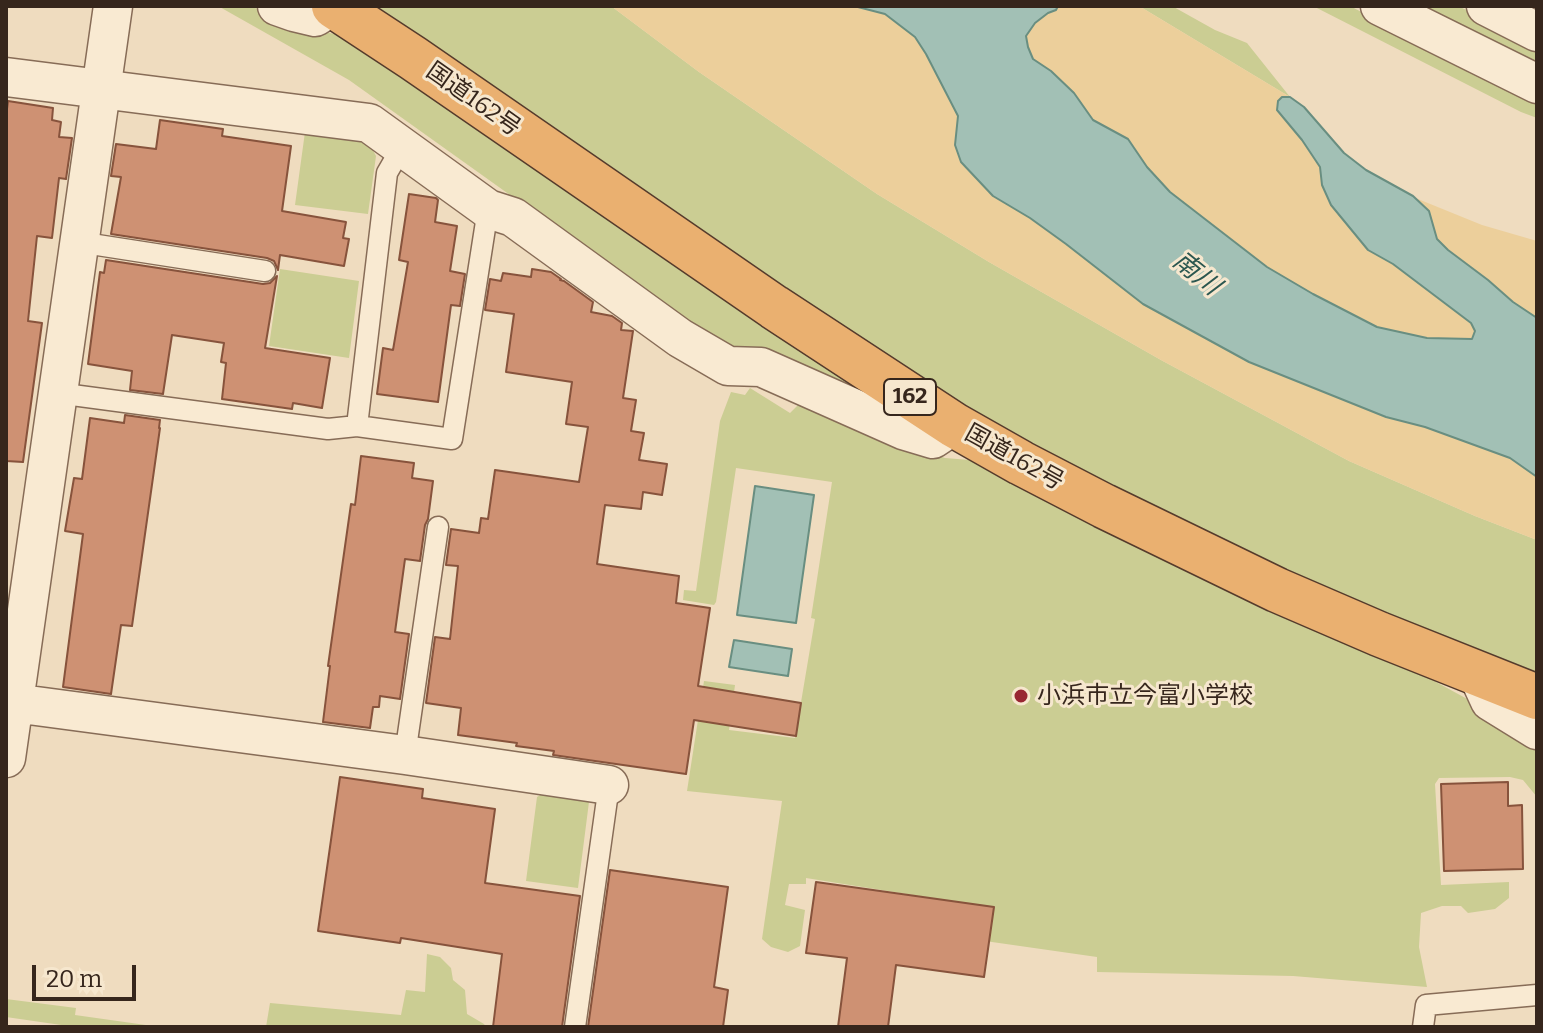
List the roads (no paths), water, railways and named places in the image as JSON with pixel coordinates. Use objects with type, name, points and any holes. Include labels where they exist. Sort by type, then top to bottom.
[{"type":"highway","name":"国道162号","points":[[334,6],[774,307],[954,425],[1021,463],[1277,590],[1537,697]]},
{"type":"street","points":[[6,758],[10,702],[113,6]]},
{"type":"street","points":[[277,6],[315,17],[334,6]]},
{"type":"street","points":[[1380,6],[1537,84]]},
{"type":"street","points":[[6,77],[369,123],[488,209],[513,217],[680,338],[728,366],[761,367],[903,430],[933,439],[954,425]]},
{"type":"street","points":[[1478,675],[1490,701],[1537,730]]},
{"type":"street","points":[[10,702],[609,785]]},
{"type":"lane","points":[[357,426],[387,173],[402,147]]},
{"type":"lane","points":[[57,393],[328,429],[357,426],[452,439],[488,209]]},
{"type":"lane","points":[[78,242],[265,271]]},
{"type":"lane","points":[[405,755],[438,527]]},
{"type":"lane","points":[[575,1027],[609,785]]},
{"type":"lane","points":[[1423,1027],[1426,1005],[1537,995]]},
{"type":"water","name":"南川","points":[[854,6],[1058,6],[1035,23],[1026,36],[1033,59],[1074,93],[1093,120],[1128,139],[1147,167],[1170,192],[1267,267],[1377,327],[1427,338],[1472,339],[1475,331],[1471,323],[1393,264],[1368,250],[1331,205],[1322,185],[1320,167],[1277,110],[1282,97],[1290,97],[1304,107],[1344,153],[1366,170],[1413,196],[1429,211],[1437,239],[1448,250],[1537,318],[1537,477],[1510,458],[1425,427],[1386,417],[1249,362],[1143,304],[1030,218],[993,196],[961,162],[955,145],[958,116],[915,37],[885,14]]},
{"type":"water","points":[[755,486],[814,495],[796,623],[737,615]]},
{"type":"water","points":[[734,640],[792,649],[788,676],[729,667]]},
{"type":"place","name":"小浜市立今富小学校","points":[[1021,696]]}]
